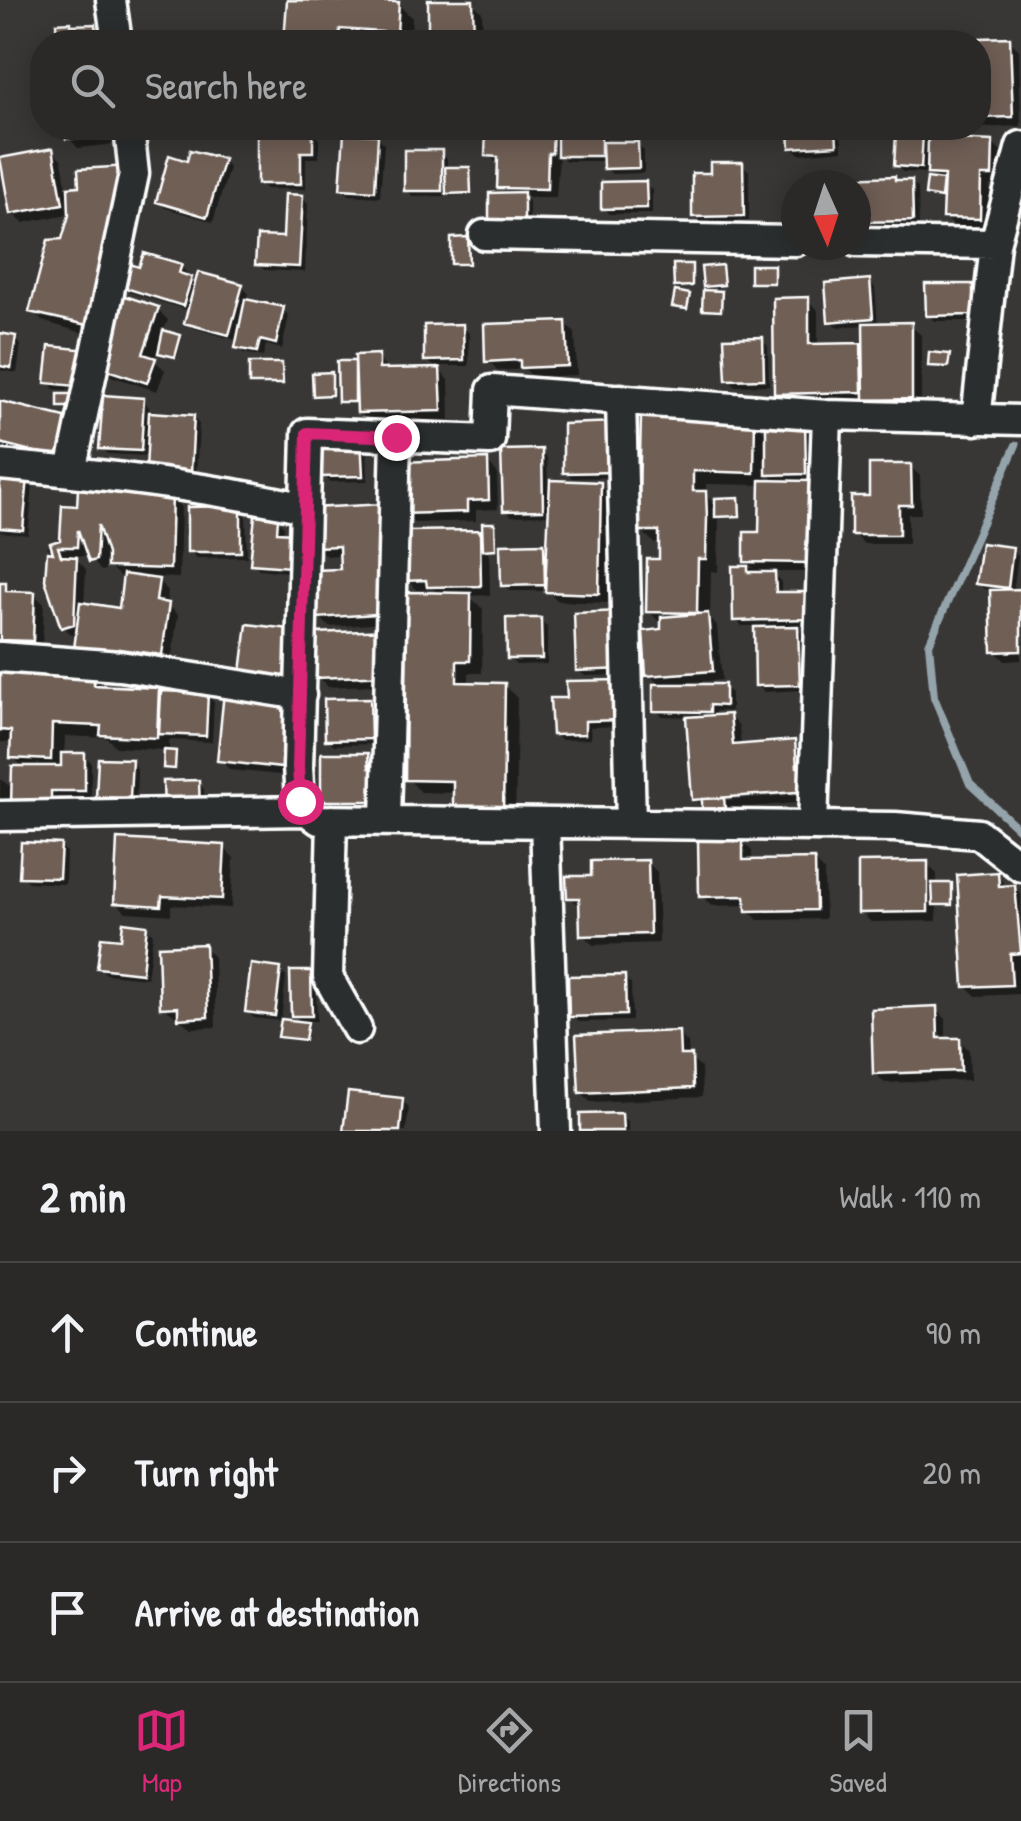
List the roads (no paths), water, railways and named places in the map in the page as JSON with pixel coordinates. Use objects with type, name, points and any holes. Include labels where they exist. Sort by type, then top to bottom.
[{"type":"street","points":[[111,0],[115,30]]},
{"type":"street","points":[[70,471],[134,174],[130,140]]},
{"type":"street","points":[[976,420],[994,244],[1021,146]]},
{"type":"street","points":[[484,235],[781,240]]},
{"type":"street","points":[[871,242],[994,244]]},
{"type":"street","points":[[319,815],[300,801],[298,767],[307,433],[490,440],[492,390],[827,414],[1021,420]]},
{"type":"street","points":[[621,399],[631,824]]},
{"type":"street","points":[[813,826],[827,414]]},
{"type":"street","points":[[386,820],[396,437]]},
{"type":"street","points":[[0,465],[249,496],[305,508]]},
{"type":"street","points":[[0,657],[120,666],[302,695]]},
{"type":"street","points":[[0,816],[319,815],[386,820],[813,826],[978,834],[1021,867]]},
{"type":"street","points":[[319,815],[328,977],[358,1029]]},
{"type":"street","points":[[544,823],[556,1131]]},
{"type":"waterway","points":[[1016,445],[929,644],[934,697],[970,784],[1021,831]]}]
